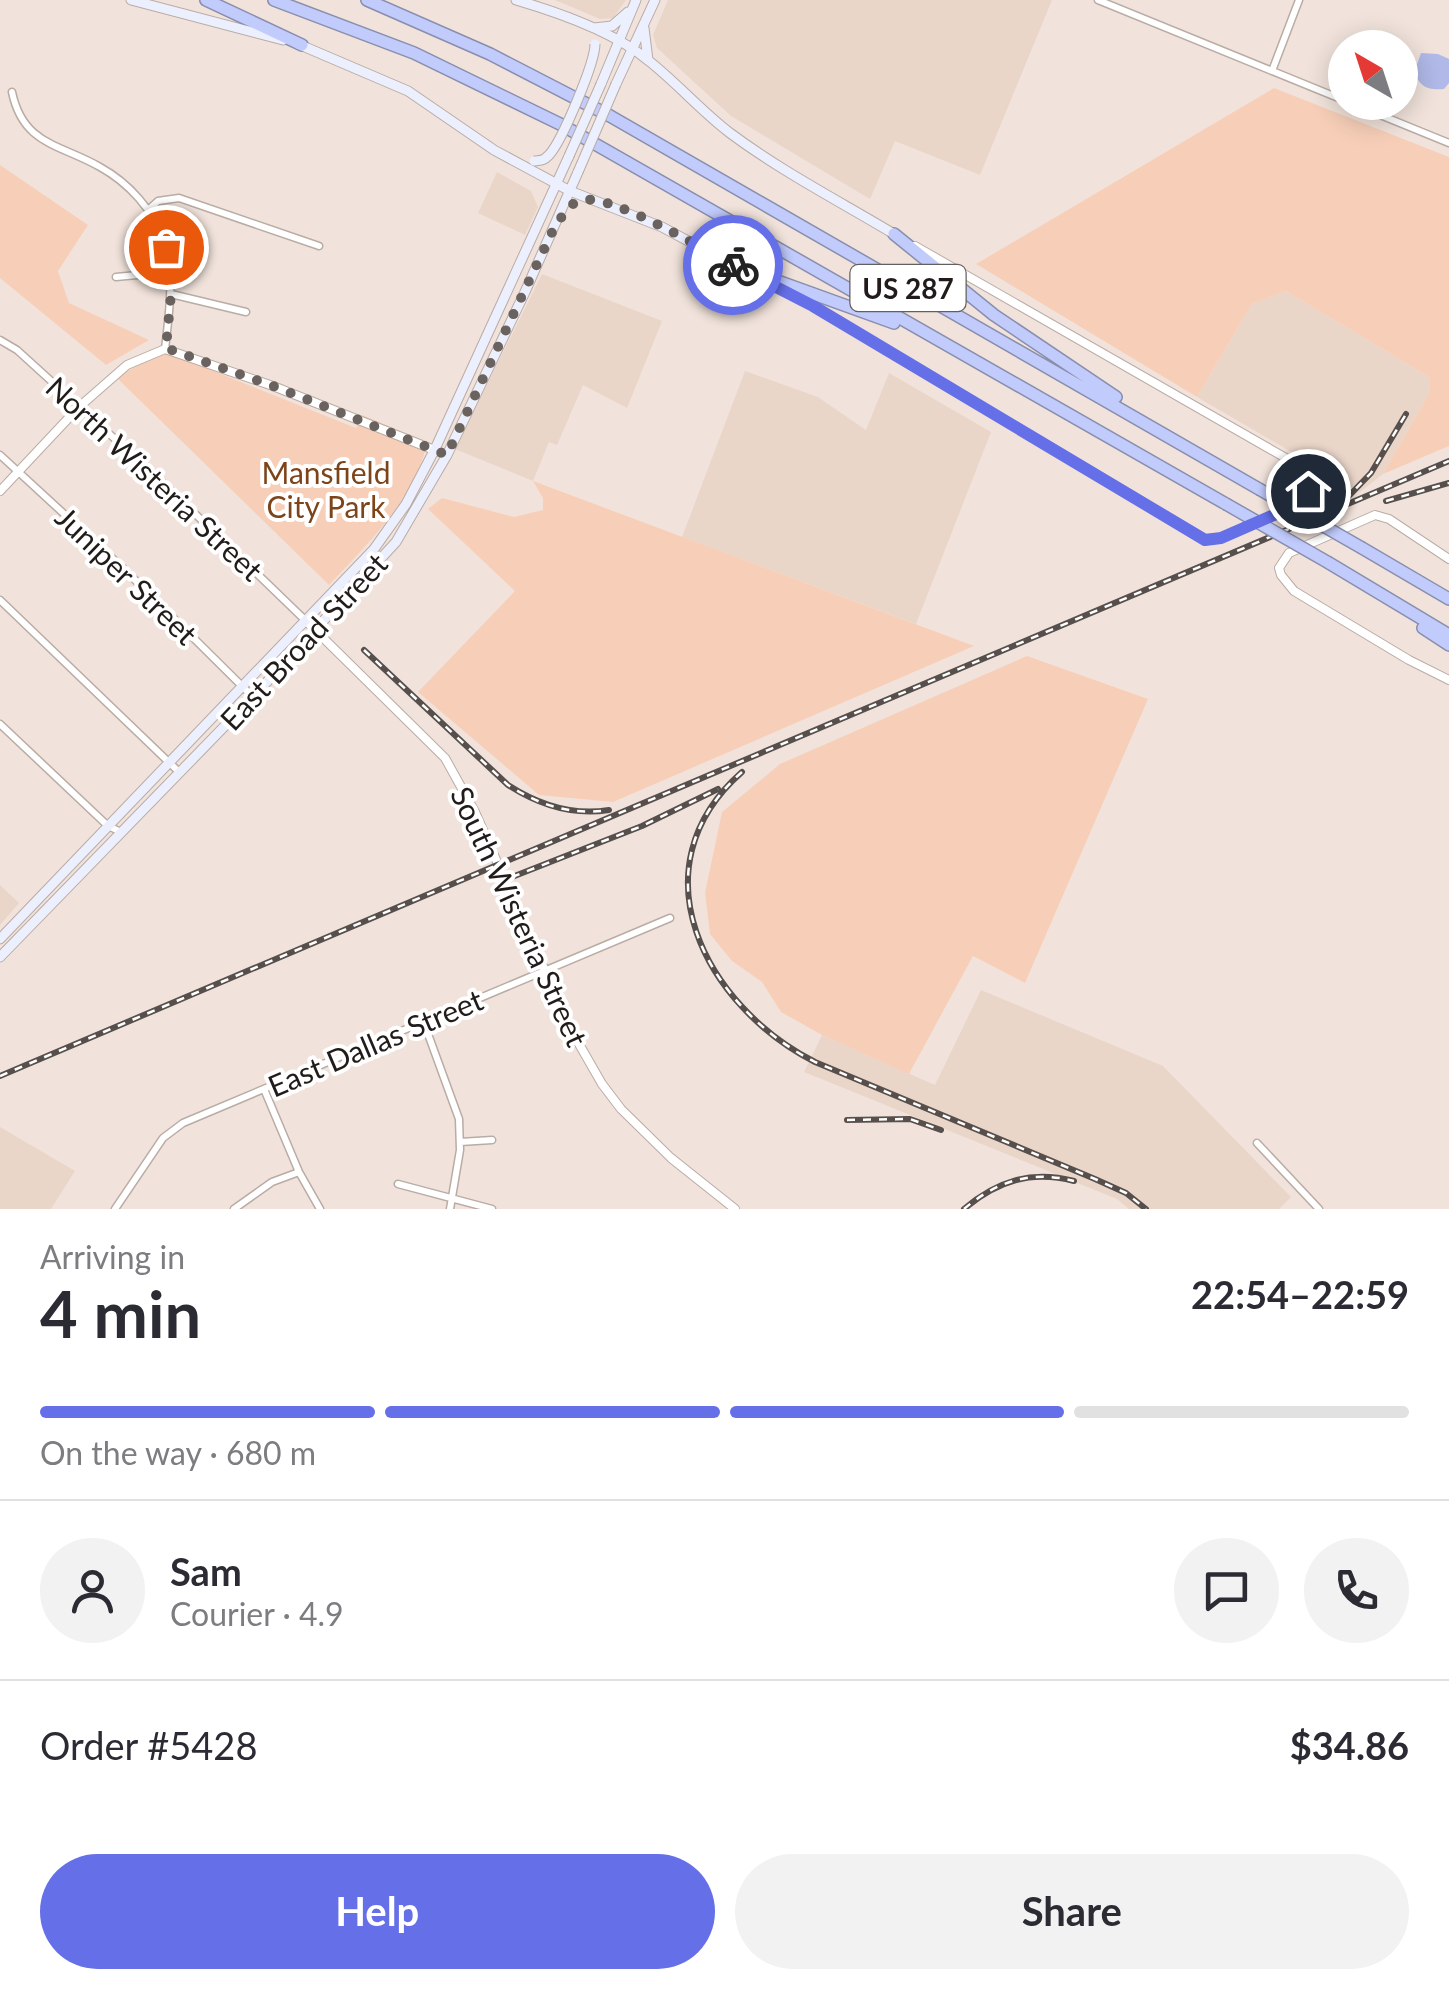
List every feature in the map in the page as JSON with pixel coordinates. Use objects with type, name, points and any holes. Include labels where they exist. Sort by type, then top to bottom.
[{"type":"highway","points":[[206,0],[302,45]]},
{"type":"highway","name":"US 287","points":[[274,0],[414,53],[560,124],[1449,635]]},
{"type":"highway","name":"US 287","points":[[367,0],[490,54],[610,116],[1449,599]]},
{"type":"highway","points":[[894,234],[1020,334],[1188,440],[1208,457]]},
{"type":"highway","points":[[733,265],[924,334]]},
{"type":"highway","points":[[1382,594],[1396,612],[1449,645]]},
{"type":"main road","points":[[131,0],[302,45],[408,92],[503,155],[570,191],[662,227],[733,265]]},
{"type":"main road","points":[[516,0],[632,48],[729,132],[894,234]]},
{"type":"main road","name":"East Broad Street","points":[[0,957],[383,558],[416,512],[526,292],[655,0]]},
{"type":"main road","points":[[588,27],[612,26],[635,3]]},
{"type":"main road","name":"East Broad Street","points":[[0,939],[306,621],[374,548],[406,504],[464,390],[635,3]]},
{"type":"main road","points":[[644,22],[648,60]]},
{"type":"main road","points":[[503,155],[534,161],[544,158],[555,145],[593,60],[594,44],[588,27]]},
{"type":"main road","points":[[555,226],[572,204],[592,199]]},
{"type":"main road","points":[[511,286],[526,292]]},
{"type":"main road","points":[[464,390],[476,395]]},
{"type":"main road","points":[[406,504],[416,512]]},
{"type":"main road","points":[[374,548],[383,558]]},
{"type":"street","points":[[1098,0],[1449,143]]},
{"type":"street","points":[[1272,71],[1299,0]]},
{"type":"street","points":[[12,92],[16,113],[35,136],[113,175],[129,186],[148,210],[163,238],[169,272],[166,348]]},
{"type":"street","points":[[148,210],[158,201],[179,198],[319,246]]},
{"type":"street","points":[[733,265],[813,306],[1205,540],[1221,538],[1299,504],[1306,497],[1308,480],[1298,464],[894,234]]},
{"type":"street","points":[[116,276],[169,272]]},
{"type":"street","points":[[171,294],[246,312]]},
{"type":"street","name":"North Wisteria Street","points":[[0,340],[18,350],[306,621]]},
{"type":"street","points":[[0,491],[79,408],[127,365],[166,348],[447,455]]},
{"type":"street","name":"Juniper Street","points":[[0,454],[253,697]]},
{"type":"street","points":[[1449,559],[1389,518],[1376,515],[1289,553],[1279,568],[1294,591],[1408,660],[1449,680]]},
{"type":"street","points":[[0,600],[178,771]]},
{"type":"street","name":"South Wisteria Street","points":[[306,621],[445,758],[475,812],[543,972],[583,1052],[621,1109],[671,1158],[734,1209]]},
{"type":"street","points":[[0,724],[118,835]]},
{"type":"street","name":"East Dallas Street","points":[[116,1209],[172,1130],[670,918]]},
{"type":"street","points":[[424,1023],[459,1119],[460,1142],[450,1209]]},
{"type":"street","points":[[264,1089],[299,1172],[320,1209]]},
{"type":"street","points":[[460,1142],[492,1140]]},
{"type":"street","points":[[1257,1143],[1319,1209]]},
{"type":"street","points":[[234,1209],[272,1182],[299,1172]]},
{"type":"street","points":[[398,1184],[492,1209]]},
{"type":"shaded area","points":[[555,0],[626,0],[613,18],[600,19]]},
{"type":"shaded area","points":[[668,0],[1052,0],[980,175],[895,141],[870,199],[731,116],[657,48],[653,35]]},
{"type":"shaded area","points":[[497,172],[531,191],[538,207],[525,235],[478,213]]},
{"type":"shaded area","points":[[542,274],[662,321],[627,408],[583,385],[557,445],[549,442],[533,481],[455,449]]},
{"type":"shaded area","points":[[1286,291],[1429,377],[1430,392],[1383,474],[1360,492],[1197,397],[1252,304]]},
{"type":"shaded area","points":[[745,371],[818,397],[866,430],[889,373],[991,432],[916,624],[682,537]]},
{"type":"shaded area","points":[[0,885],[19,903],[0,925]]},
{"type":"shaded area","points":[[981,990],[1163,1066],[1291,1197],[1279,1209],[1129,1209],[1117,1199],[804,1072],[822,1035],[935,1085]]},
{"type":"shaded area","points":[[0,1127],[75,1171],[51,1209],[0,1209]]},
{"type":"green space","points":[[1274,88],[1328,109],[1328,120],[1355,120],[1449,157],[1449,446],[1383,474],[1430,392],[1429,377],[1286,291],[1252,304],[1197,397],[976,264]]},
{"type":"green space","points":[[0,165],[88,225],[58,271],[69,303],[149,340],[106,365],[0,278]]},
{"type":"green space","name":"Mansfield City Park","points":[[166,352],[356,428],[362,415],[427,442],[422,462],[402,501],[329,585],[117,378]]},
{"type":"green space","points":[[533,481],[974,646],[613,802],[539,795],[418,692],[515,591],[428,509],[442,498],[514,517],[543,510],[543,498]]},
{"type":"green space","points":[[1027,656],[1148,699],[1025,983],[973,956],[909,1074],[781,1012],[762,982],[732,961],[710,934],[705,893],[722,812],[780,764]]},
{"type":"water","points":[[1421,53],[1449,59],[1449,83],[1444,89],[1423,85],[1418,79]]},
{"type":"railway","points":[[1345,500],[1371,473],[1406,414]]},
{"type":"railway","points":[[0,1076],[1449,461]]},
{"type":"railway","points":[[1386,501],[1449,483]]},
{"type":"railway","points":[[364,650],[508,785],[556,807],[609,810]]},
{"type":"railway","points":[[742,772],[709,810],[692,850],[688,891],[696,932],[715,971],[742,1007],[776,1037],[815,1062],[1095,1179],[1126,1193],[1146,1209]]},
{"type":"railway","points":[[512,877],[642,826],[718,789]]},
{"type":"railway","points":[[847,1120],[910,1119],[941,1130]]},
{"type":"railway","points":[[964,1209],[989,1191],[1015,1180],[1043,1177],[1074,1181]]},
{"type":"way so far","points":[[166,247],[171,294],[166,348],[447,455],[555,226],[572,204],[592,199],[637,216],[733,265]]},
{"type":"route","points":[[733,265],[813,306],[1205,540],[1221,538],[1299,504],[1308,491]]}]
